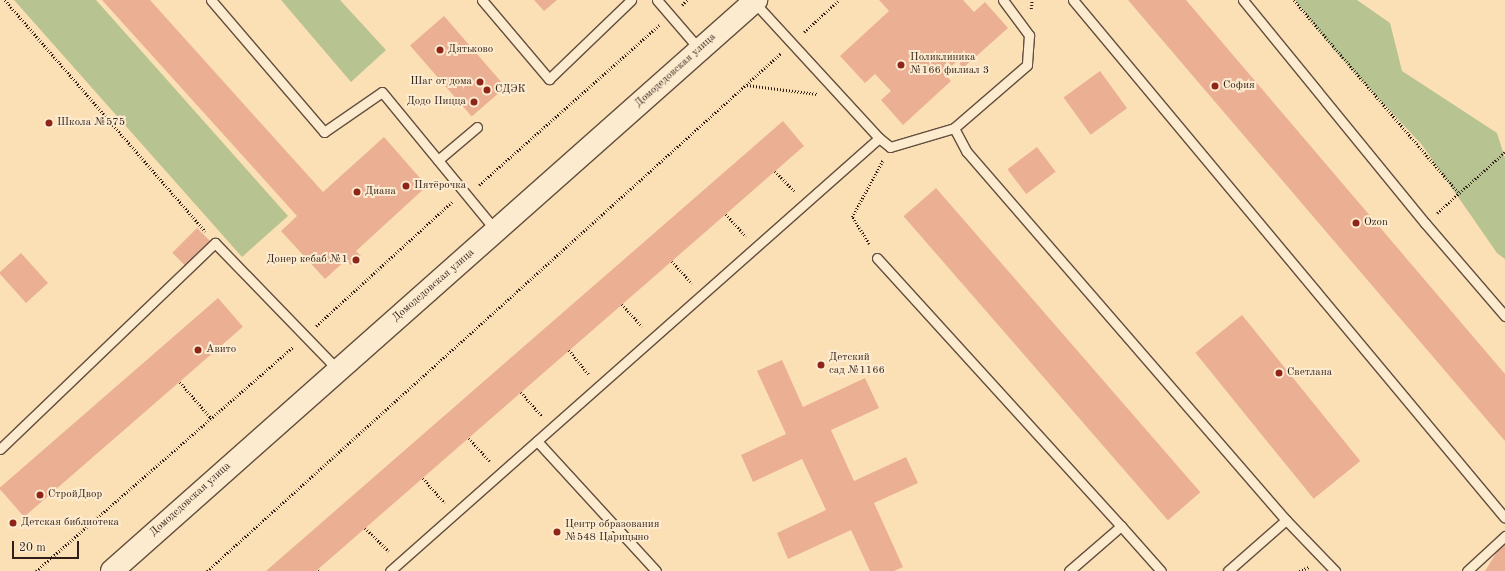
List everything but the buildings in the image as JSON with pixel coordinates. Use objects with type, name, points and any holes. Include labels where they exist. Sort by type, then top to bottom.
[{"type":"street","name":"Домодедовская улица","points":[[112,571],[755,1]]},
{"type":"lane","points":[[211,0],[324,132],[382,92],[496,231]]},
{"type":"lane","points":[[482,0],[550,78],[631,0]]},
{"type":"lane","points":[[657,0],[700,50]]},
{"type":"lane","points":[[755,1],[879,138],[890,147],[954,128],[1026,65],[1029,35],[1003,0]]},
{"type":"lane","points":[[1073,0],[1505,518]]},
{"type":"lane","points":[[1243,0],[1426,223],[1505,316]]},
{"type":"lane","points":[[438,160],[477,127]]},
{"type":"lane","points":[[954,128],[967,152],[1286,520],[1335,571]]},
{"type":"lane","points":[[390,571],[757,248],[879,138]]},
{"type":"lane","points":[[0,449],[215,243],[338,370]]},
{"type":"lane","points":[[878,258],[1161,571]]},
{"type":"lane","points":[[538,441],[656,571]]},
{"type":"lane","points":[[1228,571],[1286,520]]},
{"type":"lane","points":[[1069,571],[1121,526]]},
{"type":"lane","points":[[1467,571],[1505,536]]},
{"type":"path","points":[[5,0],[215,243]]},
{"type":"path","points":[[36,571],[305,336],[464,191],[477,187],[687,0]]},
{"type":"path","points":[[206,571],[747,85],[839,0]]},
{"type":"path","points":[[1294,0],[1459,193]]},
{"type":"path","points":[[747,85],[821,95]]},
{"type":"path","points":[[878,258],[852,217],[890,147]]},
{"type":"path","points":[[1426,223],[1505,152]]},
{"type":"path","points":[[775,171],[806,204]]},
{"type":"path","points":[[726,214],[757,248]]},
{"type":"path","points":[[672,261],[703,295]]},
{"type":"path","points":[[622,304],[653,339]]},
{"type":"path","points":[[569,350],[599,387]]},
{"type":"path","points":[[180,382],[211,418]]},
{"type":"path","points":[[521,392],[552,428]]},
{"type":"path","points":[[469,438],[501,474]]},
{"type":"path","points":[[423,478],[455,514]]},
{"type":"path","points":[[365,528],[400,562]]},
{"type":"green space","points":[[14,0],[96,0],[288,216],[242,257]]},
{"type":"green space","points":[[281,0],[340,0],[386,50],[351,82]]},
{"type":"green space","points":[[1295,0],[1357,0],[1390,23],[1402,71],[1497,133],[1505,158],[1505,259],[1497,253],[1422,145],[1334,50]]},
{"type":"place","name":"Дятьково","points":[[440,50]]},
{"type":"place","name":"Поликлиника №166 филиал 3","points":[[901,65]]},
{"type":"place","name":"Шаг от дома","points":[[480,82]]},
{"type":"place","name":"София","points":[[1215,86]]},
{"type":"place","name":"СДЭК","points":[[487,90]]},
{"type":"place","name":"Додо Пицца","points":[[474,102]]},
{"type":"place","name":"Школа №575","points":[[49,123]]},
{"type":"place","name":"Пятёрочка","points":[[406,186]]},
{"type":"place","name":"Диана","points":[[357,192]]},
{"type":"place","name":"Ozon","points":[[1356,223]]},
{"type":"place","name":"Донер кебаб №1","points":[[356,260]]},
{"type":"place","name":"Авито","points":[[198,350]]},
{"type":"place","name":"Детский сад №1166","points":[[821,365]]},
{"type":"place","name":"Светлана","points":[[1279,373]]},
{"type":"place","name":"СтройДвор","points":[[40,495]]},
{"type":"place","name":"Детская библиотека","points":[[13,523]]},
{"type":"place","name":"Центр образования №548 Царицыно","points":[[557,532]]}]
